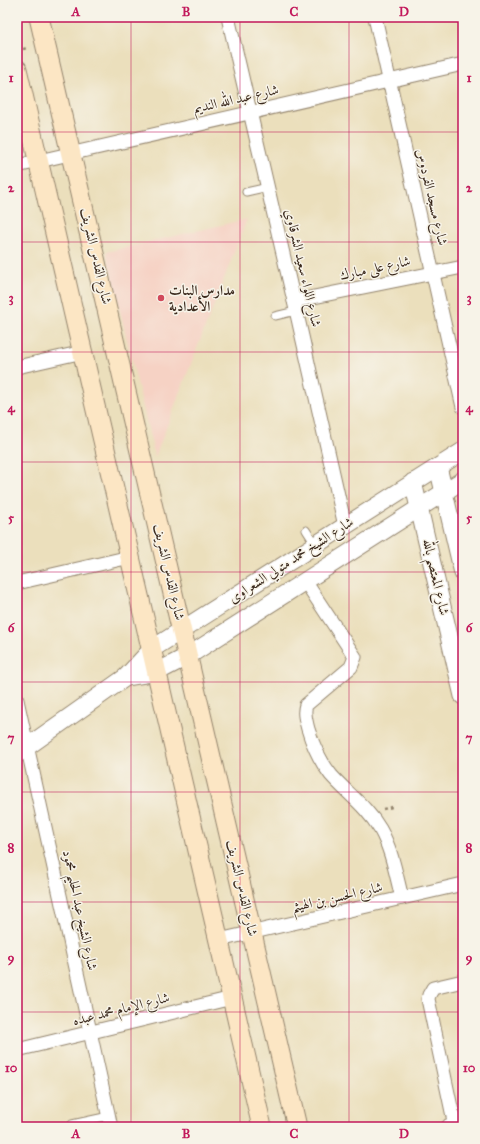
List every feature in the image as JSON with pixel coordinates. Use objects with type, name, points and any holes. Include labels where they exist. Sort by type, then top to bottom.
[{"type":"main road","name":"شارع القدس الشريف","points":[[39,17],[72,153],[297,1127]]},
{"type":"main road","points":[[17,70],[262,1127]]},
{"type":"street","name":"شارع اللواء سعيد الشرقاوي","points":[[228,17],[345,526]]},
{"type":"street","name":"شارع مسجد الفردوس","points":[[375,17],[463,407]]},
{"type":"street","name":"شارع عبد الله النديم","points":[[17,166],[463,64]]},
{"type":"street","name":"شارع على مبارك","points":[[295,306],[463,267]]},
{"type":"street","points":[[17,367],[83,352]]},
{"type":"street","name":"شارع الشيخ محمد متولي الشعراوى","points":[[22,751],[126,677],[152,650],[315,544],[463,451]]},
{"type":"street","name":"شارع المعتصم بالله","points":[[438,467],[463,573]]},
{"type":"street","name":"شارع الشيخ محمد متولي الشعراوى","points":[[126,677],[157,672],[188,656],[463,480]]},
{"type":"street","name":"شارع المعتصم بالله","points":[[414,482],[463,696]]},
{"type":"street","points":[[17,583],[130,557]]},
{"type":"street","points":[[305,581],[354,657],[351,667],[306,705],[304,714],[310,737],[325,767],[364,807],[380,828],[388,846],[402,898]]},
{"type":"street","name":"شارع الشيخ عبد الحليم محمود","points":[[17,700],[22,751],[90,1032],[110,1122]]},
{"type":"street","name":"شارع الحسن بن الهيثم","points":[[219,940],[463,884]]},
{"type":"street","points":[[456,1126],[428,999],[433,988],[463,981]]},
{"type":"street","name":"شارع الإمام محمد عبده","points":[[17,1050],[232,998]]},
{"type":"lane","points":[[246,192],[268,187]]},
{"type":"lane","points":[[275,316],[295,306]]},
{"type":"lane","points":[[306,530],[315,544]]},
{"type":"lane","points":[[72,1124],[110,1122]]},
{"type":"shaded area","points":[[247,219],[155,457],[106,252]]},
{"type":"place","name":"مدارس البنات الأعدادية","points":[[161,298]]}]
